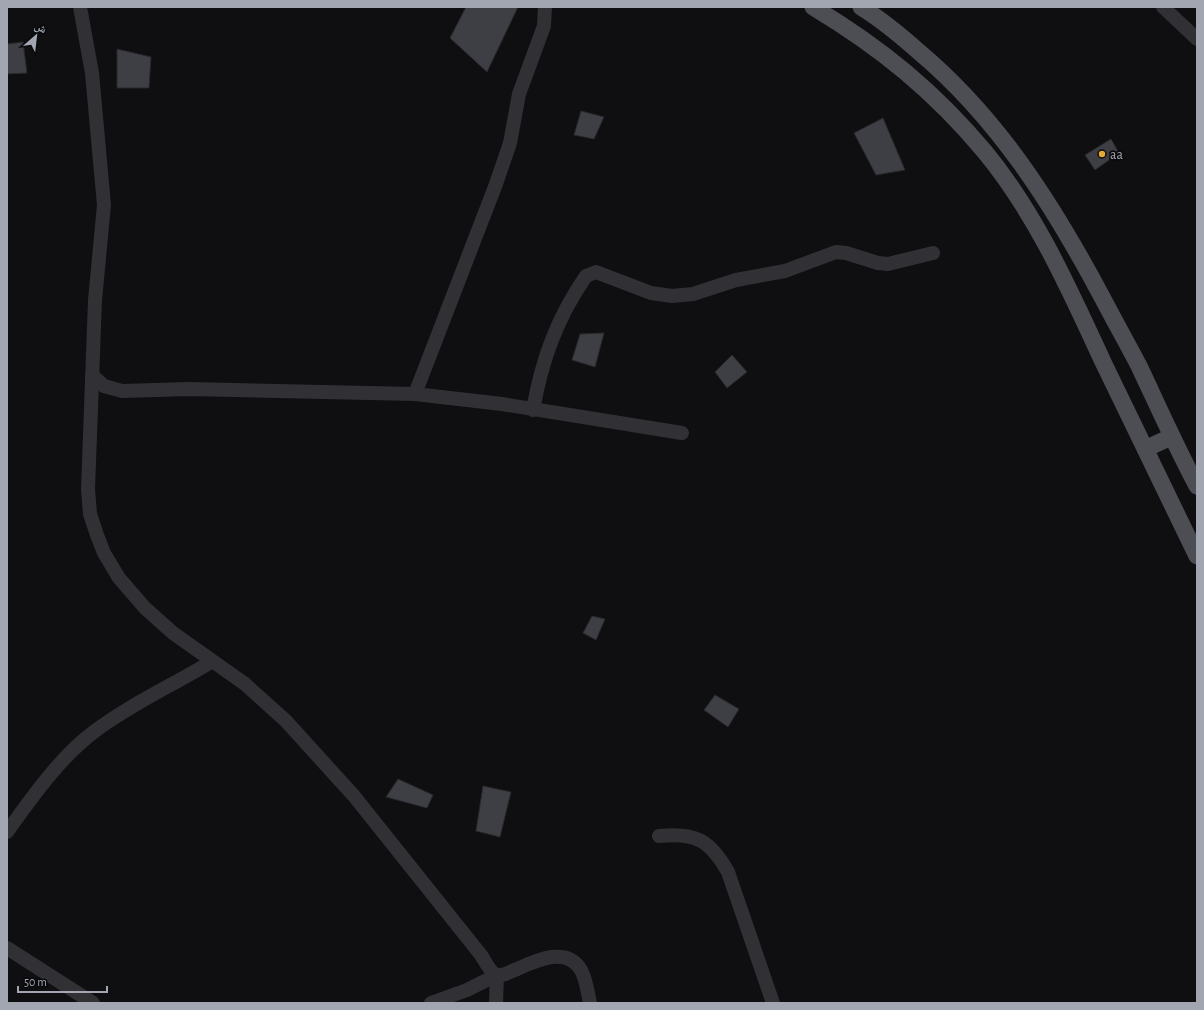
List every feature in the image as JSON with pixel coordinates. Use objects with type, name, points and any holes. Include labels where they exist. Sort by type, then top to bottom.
[{"type":"main road","points":[[813,7],[872,44],[904,70],[948,111],[986,154],[1016,195],[1063,277],[1197,556]]},
{"type":"main road","points":[[861,7],[881,19],[936,66],[972,102],[1010,146],[1049,204],[1089,273],[1138,365],[1197,486]]},
{"type":"main road","points":[[1145,449],[1172,437]]},
{"type":"street","points":[[80,7],[93,80],[104,205],[95,300],[88,489],[90,514],[104,553],[119,578],[145,608],[172,633],[211,662],[236,677],[261,698],[326,763],[481,956],[492,972],[497,975]]},
{"type":"street","points":[[415,394],[508,150],[519,94],[544,26],[545,7]]},
{"type":"street","points":[[1164,7],[1197,39]]},
{"type":"street","points":[[532,410],[543,363],[552,337],[565,309],[586,276],[590,273],[596,272],[605,274],[651,293],[672,296],[692,294],[736,280],[785,271],[836,252],[846,253],[878,264],[888,264],[933,254]]},
{"type":"street","points":[[92,375],[104,386],[122,391],[189,389],[415,394],[502,404],[682,433]]},
{"type":"street","points":[[7,832],[47,779],[94,731],[128,709],[211,662]]},
{"type":"street","points":[[659,836],[677,834],[691,836],[703,842],[719,855],[728,872],[773,1003]]},
{"type":"street","points":[[7,948],[93,1003]]},
{"type":"street","points":[[431,1003],[467,990],[497,975],[503,975],[525,965],[559,955],[575,963],[582,971],[590,1003]]},
{"type":"street","points":[[496,1003],[497,975]]},
{"type":"building","points":[[466,7],[518,7],[487,72],[450,38]]},
{"type":"building","points":[[23,42],[27,73],[7,74],[7,44]]},
{"type":"building","points":[[117,49],[151,57],[149,88],[117,88]]},
{"type":"building","points":[[581,111],[604,117],[594,139],[574,135]]},
{"type":"building","points":[[883,118],[905,170],[876,175],[854,133]]},
{"type":"building","name":"aa","points":[[1111,139],[1119,153],[1095,170],[1085,155]]},
{"type":"building","points":[[604,333],[595,367],[572,360],[580,334]]},
{"type":"building","points":[[732,355],[747,372],[727,388],[715,372]]},
{"type":"building","points":[[592,616],[605,619],[596,640],[583,633]]},
{"type":"building","points":[[715,695],[739,709],[728,727],[704,710]]},
{"type":"building","points":[[398,779],[433,795],[427,808],[386,797]]},
{"type":"building","points":[[483,786],[511,792],[500,837],[476,831]]},
{"type":"place","name":"aa","points":[[1102,154]]}]
